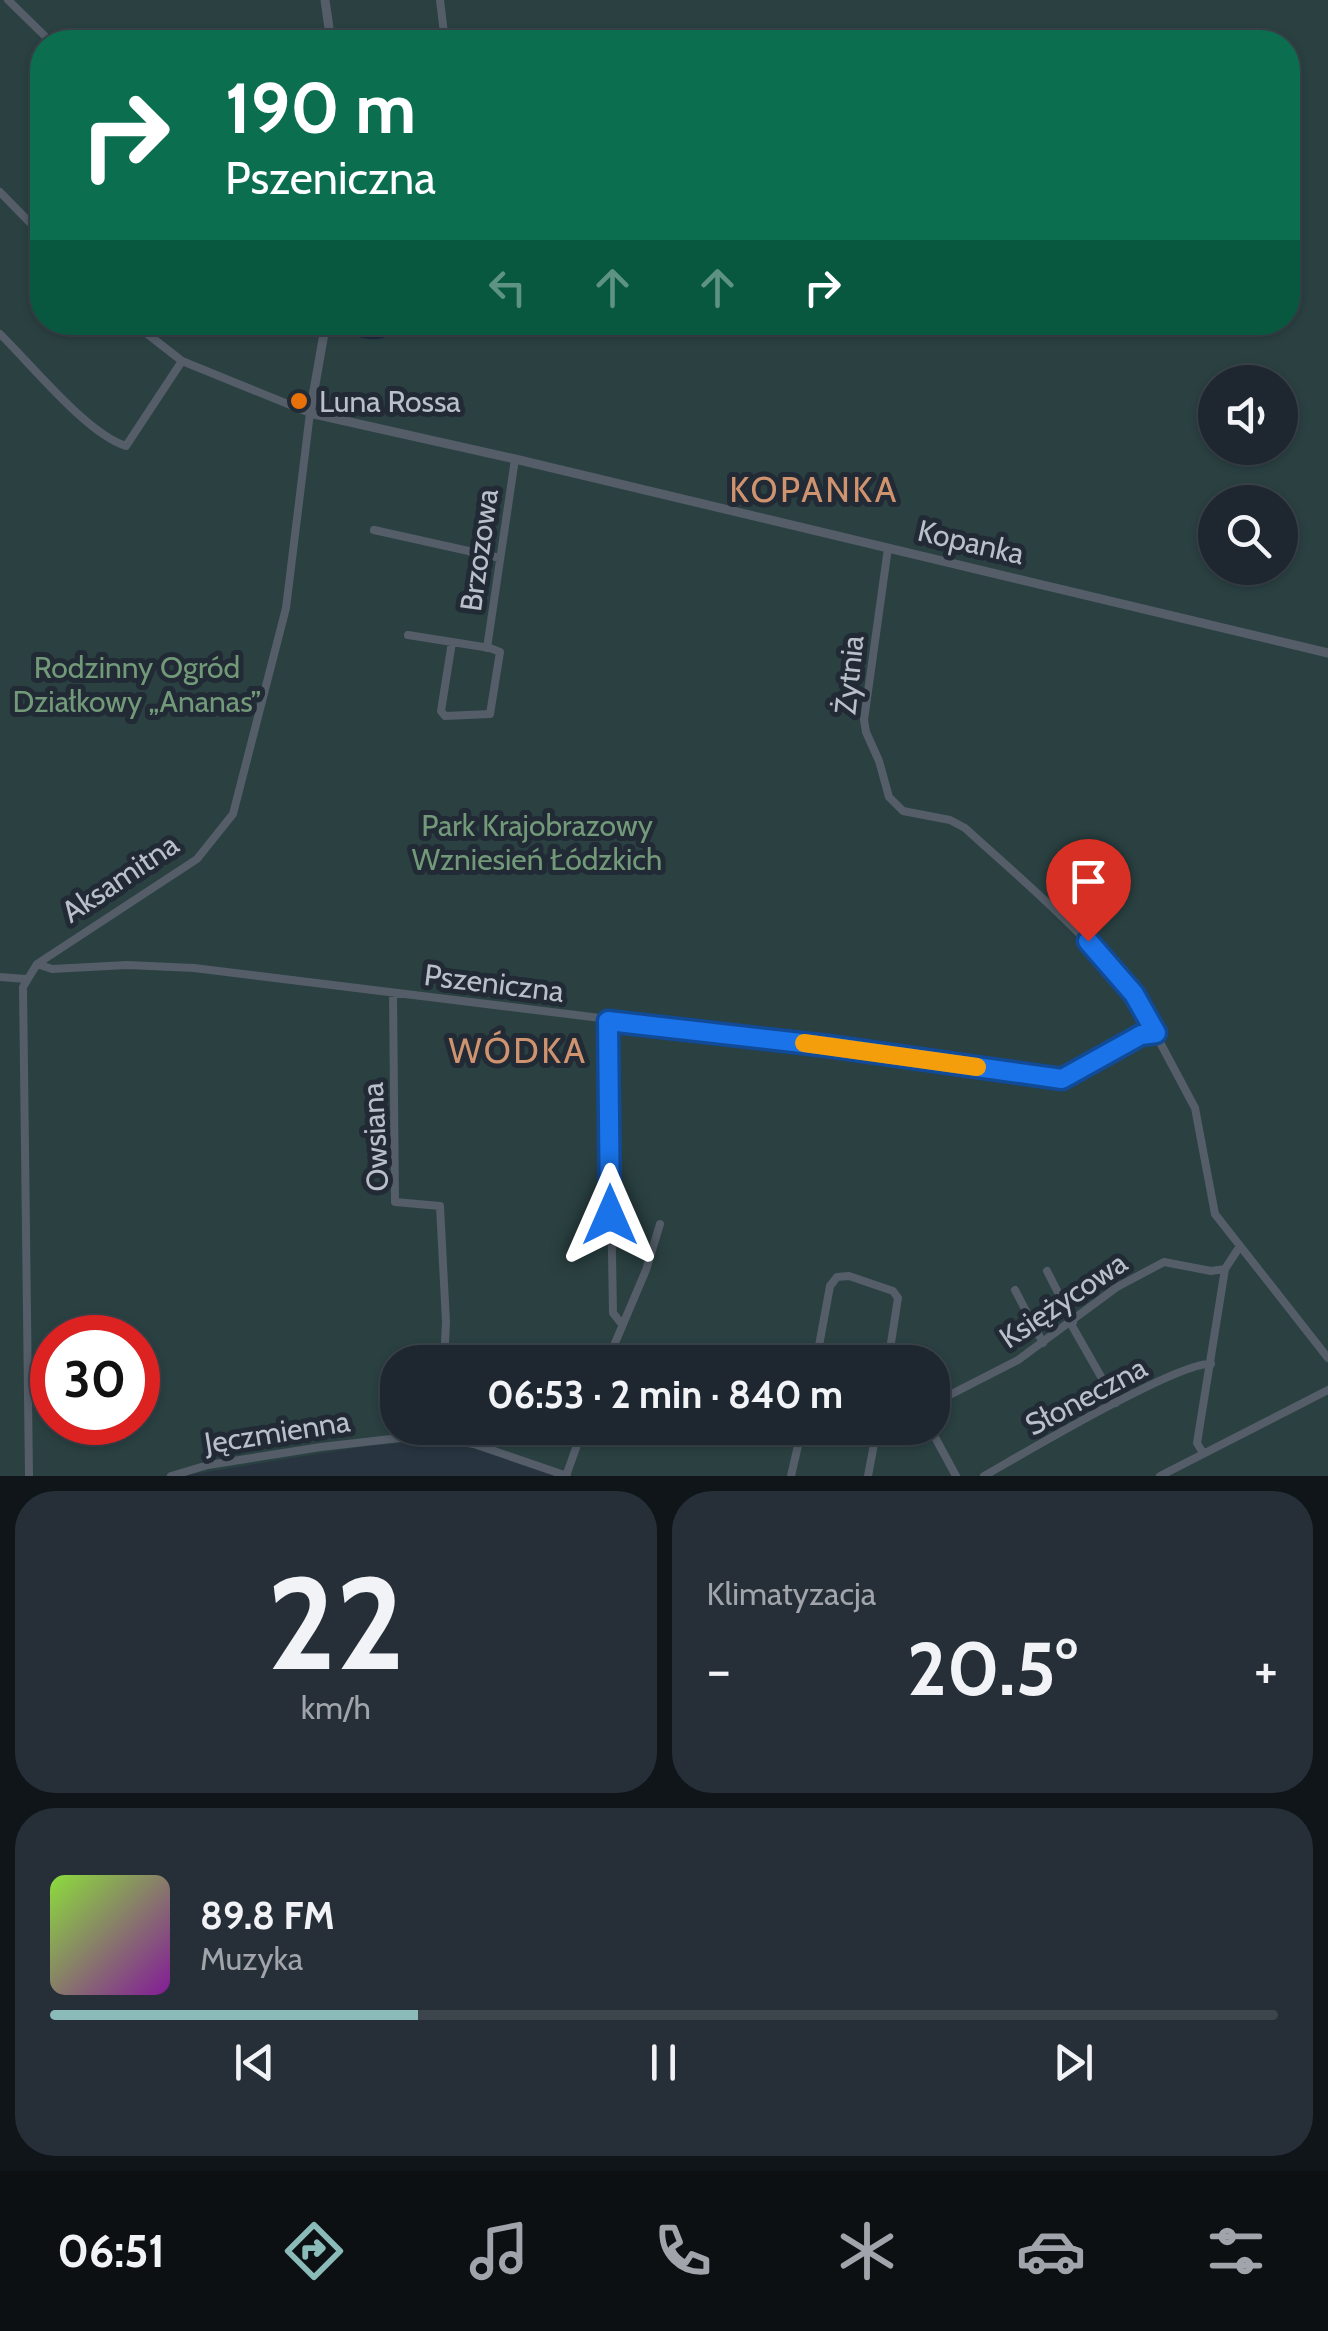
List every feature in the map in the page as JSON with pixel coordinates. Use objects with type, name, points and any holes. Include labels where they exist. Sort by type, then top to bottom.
[{"type":"street","points":[[8,0],[39,30]]},
{"type":"street","points":[[440,0],[444,30]]},
{"type":"street","points":[[323,2],[329,30]]},
{"type":"street","points":[[0,192],[30,223]]},
{"type":"street","points":[[0,334],[85,421],[109,441],[126,446],[182,361]]},
{"type":"street","points":[[149,335],[182,361],[310,412]]},
{"type":"street","name":"Aksamitna","points":[[26,979],[37,964],[196,859],[233,814],[286,608],[310,412],[324,335]]},
{"type":"street","name":"Kopanka","points":[[310,412],[1328,653]]},
{"type":"street","name":"Brzozowa","points":[[486,648],[515,459]]},
{"type":"street","points":[[374,530],[500,558]]},
{"type":"street","name":"Żytnia","points":[[888,548],[864,720],[889,796],[903,811],[950,820],[966,828],[1088,941],[1134,994],[1156,1033]]},
{"type":"street","name":"Brzozowa","points":[[408,635],[452,642],[486,648],[500,652],[490,714],[444,716],[441,704],[452,642]]},
{"type":"street","name":"Pszeniczna","points":[[37,964],[52,969],[184,967],[813,1044],[1062,1079],[1141,1035],[1156,1033]]},
{"type":"street","points":[[0,977],[26,979],[22,1006],[29,1476]]},
{"type":"street","name":"Owsiana","points":[[393,993],[395,1202],[440,1206],[445,1345]]},
{"type":"street","points":[[608,1021],[612,1313],[621,1323]]},
{"type":"street","points":[[1156,1033],[1195,1108],[1215,1214],[1328,1358]]},
{"type":"street","points":[[613,1345],[646,1270],[660,1224]]},
{"type":"street","points":[[1203,1453],[1197,1442],[1225,1269],[1240,1246]]},
{"type":"street","name":"Księżycowa","points":[[950,1395],[1018,1360],[1117,1286],[1164,1262],[1211,1271],[1225,1269]]},
{"type":"street","points":[[1047,1271],[1116,1403]]},
{"type":"street","points":[[819,1345],[830,1286],[837,1277],[849,1276],[893,1291],[898,1298],[891,1345]]},
{"type":"street","points":[[1015,1290],[1043,1343]]},
{"type":"street","name":"Słoneczna","points":[[984,1476],[1116,1403],[1194,1365],[1211,1364]]},
{"type":"street","points":[[1160,1476],[1328,1390]]},
{"type":"street","name":"Jęczmienna","points":[[170,1476],[208,1466],[380,1439]]},
{"type":"street","name":"Jęczmienna","points":[[477,1445],[576,1476]]},
{"type":"street","points":[[567,1476],[578,1445]]},
{"type":"street","points":[[791,1476],[798,1445]]},
{"type":"street","points":[[868,1476],[876,1445]]},
{"type":"street","points":[[939,1445],[956,1476]]},
{"type":"green space","name":"Park Krajobrazowy Wzniesień Łódzkich","points":[[0,0],[1328,0],[1328,1476],[559,1476],[463,1445],[950,1445],[950,1345],[380,1345],[380,1445],[181,1476],[0,1476]]},
{"type":"water","points":[[354,335],[390,335],[371,339]]},
{"type":"slow traffic","points":[[804,1043],[977,1067]]},
{"type":"place","name":"Luna Rossa","points":[[299,401]]},
{"type":"district","name":"KOPANKA","points":[[814,489]]},
{"type":"district","name":"WÓDKA","points":[[518,1050]]},
{"type":"route","points":[[610,1215],[608,1021],[828,1046],[1062,1079],[1141,1035],[1156,1033],[1134,994],[1088,941]]},
{"type":"park label","name":"Rodzinny Ogród Działkowy „Ananas”","points":[[137,684]]}]
